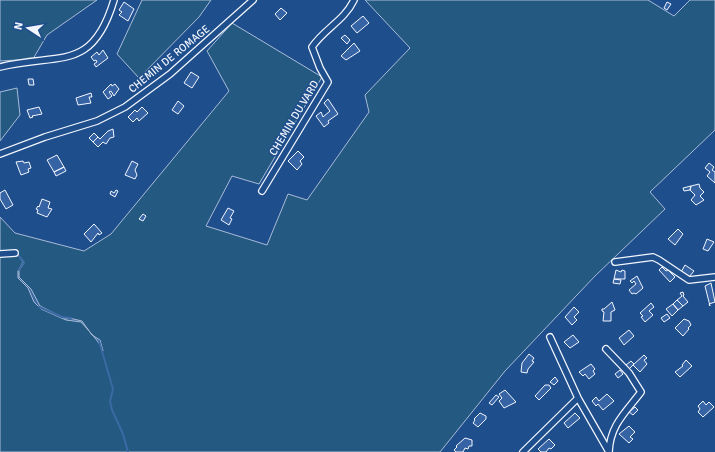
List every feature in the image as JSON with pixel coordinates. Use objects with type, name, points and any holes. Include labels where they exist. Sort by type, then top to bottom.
[{"type":"street","points":[[0,66],[63,57],[87,48],[100,34],[114,0]]},
{"type":"street","name":"CHEMIN DE ROMAGE","points":[[0,154],[45,137],[97,121],[125,107],[170,74],[253,0]]},
{"type":"street","name":"CHEMIN DU VARD","points":[[262,191],[328,82],[320,68],[312,47],[319,38],[348,12],[354,0]]},
{"type":"street","points":[[0,254],[15,253]]},
{"type":"street","points":[[615,262],[653,257],[688,280],[715,277]]},
{"type":"street","points":[[550,337],[578,398],[609,452]]},
{"type":"street","points":[[606,350],[629,373],[641,392],[614,427],[610,438],[609,452]]},
{"type":"street","points":[[523,452],[578,398]]},
{"type":"shaded area","points":[[0,0],[97,0],[47,35],[33,59],[0,61]]},
{"type":"shaded area","points":[[142,0],[211,0],[199,17],[139,78],[117,54]]},
{"type":"shaded area","points":[[365,0],[648,0],[674,16],[690,0],[715,0],[715,130],[650,192],[665,209],[595,276],[505,371],[440,452],[0,452],[0,217],[15,233],[84,251],[111,234],[229,91],[207,51],[232,23],[322,77],[259,184],[232,176],[206,226],[267,245],[288,194],[307,200],[369,112],[365,95],[410,48]]},
{"type":"shaded area","points":[[17,88],[20,115],[0,141],[0,92]]},
{"type":"shaded area","points":[[21,259],[24,263],[19,271],[19,277],[31,289],[40,306],[66,319],[69,318],[82,321],[89,331],[81,322],[66,320],[41,309],[34,302],[28,288],[18,278],[18,271],[23,262]]},
{"type":"shaded area","points":[[93,336],[100,340],[103,351],[99,344]]},
{"type":"building","points":[[124,2],[134,9],[128,21],[119,15],[122,12],[119,10]]},
{"type":"building","points":[[667,2],[671,4],[667,10],[664,8]]},
{"type":"building","points":[[281,8],[287,13],[280,20],[275,14]]},
{"type":"building","points":[[363,16],[369,23],[357,33],[351,26]]},
{"type":"building","points":[[345,35],[350,40],[347,44],[341,38]]},
{"type":"building","points":[[354,43],[360,51],[346,60],[341,56]]},
{"type":"building","points":[[103,50],[108,58],[96,67],[94,64],[97,62],[96,60],[94,61],[91,57],[97,52],[99,55]]},
{"type":"building","points":[[191,72],[199,77],[192,88],[184,83]]},
{"type":"building","points":[[28,79],[33,79],[34,85],[29,85]]},
{"type":"building","points":[[111,84],[112,86],[115,84],[119,89],[114,96],[111,91],[109,92],[112,96],[108,99],[103,92]]},
{"type":"building","points":[[91,93],[92,97],[89,97],[91,103],[78,105],[76,98]]},
{"type":"building","points":[[328,99],[338,114],[328,121],[329,123],[324,127],[316,116],[321,112],[323,117],[330,111],[324,103]]},
{"type":"building","points":[[178,101],[184,106],[178,114],[172,110]]},
{"type":"building","points":[[39,107],[42,114],[32,116],[33,117],[30,118],[27,110]]},
{"type":"building","points":[[142,107],[148,113],[139,121],[137,118],[133,122],[128,117],[135,110],[137,112]]},
{"type":"building","points":[[113,129],[114,137],[110,138],[106,144],[103,142],[98,147],[93,142],[98,137],[100,139],[108,131]]},
{"type":"building","points":[[94,133],[98,137],[93,142],[89,138]]},
{"type":"building","points":[[298,151],[304,157],[300,161],[302,164],[297,170],[288,161]]},
{"type":"building","points":[[57,155],[64,167],[54,172],[47,160]]},
{"type":"building","points":[[23,161],[24,163],[29,162],[31,168],[28,169],[29,172],[21,175],[16,162]]},
{"type":"building","points":[[132,161],[138,164],[135,170],[137,175],[135,179],[125,175]]},
{"type":"building","points":[[709,163],[714,167],[712,170],[715,172],[715,183],[707,176],[710,172],[705,168]]},
{"type":"building","points":[[64,167],[66,171],[56,176],[54,172]]},
{"type":"building","points":[[699,184],[700,188],[704,192],[700,196],[704,200],[696,205],[691,200],[695,195],[690,190],[691,186]]},
{"type":"building","points":[[691,186],[690,190],[684,191],[683,188]]},
{"type":"building","points":[[5,190],[13,205],[6,209],[0,199],[0,193]]},
{"type":"building","points":[[116,190],[118,191],[115,197],[110,194],[111,191],[114,193]]},
{"type":"building","points":[[42,199],[50,202],[48,208],[52,209],[47,217],[37,213],[38,210],[36,209],[38,206],[39,207]]},
{"type":"building","points":[[228,208],[234,211],[230,218],[232,219],[229,225],[221,220]]},
{"type":"building","points":[[143,214],[146,216],[143,221],[139,219]]},
{"type":"building","points":[[94,224],[102,233],[99,235],[98,233],[91,242],[84,234]]},
{"type":"building","points":[[678,229],[683,234],[675,245],[668,239]]},
{"type":"building","points":[[707,239],[714,242],[708,251],[703,249]]},
{"type":"building","points":[[685,265],[694,271],[688,278],[680,274]]},
{"type":"building","points":[[662,267],[666,271],[668,270],[675,277],[670,282],[659,270]]},
{"type":"building","points":[[616,270],[621,272],[622,270],[625,271],[625,279],[614,279]]},
{"type":"building","points":[[637,276],[643,288],[636,294],[632,294],[629,290],[636,284],[634,281],[632,283],[630,281]]},
{"type":"building","points":[[614,279],[621,280],[620,284],[613,283]]},
{"type":"building","points":[[711,283],[715,302],[709,304],[705,286]]},
{"type":"building","points":[[683,292],[683,296],[688,302],[683,306],[677,300],[682,296],[680,293]]},
{"type":"building","points":[[677,300],[683,306],[678,310],[673,304]]},
{"type":"building","points":[[612,302],[615,310],[611,312],[611,321],[603,321],[604,312],[602,309]]},
{"type":"building","points":[[651,303],[654,307],[649,311],[653,315],[645,322],[640,313]]},
{"type":"building","points":[[673,304],[678,310],[672,316],[666,309]]},
{"type":"building","points":[[574,307],[579,312],[574,317],[577,320],[572,325],[565,317]]},
{"type":"building","points":[[667,314],[670,318],[664,322],[661,318]]},
{"type":"building","points":[[684,319],[689,321],[691,325],[683,336],[675,328]]},
{"type":"building","points":[[629,330],[634,336],[624,345],[619,338]]},
{"type":"building","points":[[573,335],[579,342],[570,348],[564,342]]},
{"type":"building","points":[[529,354],[534,358],[532,361],[534,362],[528,369],[527,373],[521,372],[522,363]]},
{"type":"building","points":[[644,355],[647,358],[644,360],[647,364],[640,372],[633,365]]},
{"type":"building","points":[[686,360],[692,366],[680,377],[675,372],[683,366],[682,365]]},
{"type":"building","points":[[631,361],[634,364],[629,369],[626,365]]},
{"type":"building","points":[[591,364],[595,369],[593,371],[595,374],[589,379],[585,374],[583,376],[579,372]]},
{"type":"building","points":[[620,370],[623,374],[618,378],[615,374]]},
{"type":"building","points":[[555,377],[558,381],[554,385],[550,382]]},
{"type":"building","points":[[545,385],[549,385],[551,388],[539,400],[535,396]]},
{"type":"building","points":[[505,390],[516,402],[504,408],[499,401],[502,398],[499,394]]},
{"type":"building","points":[[607,394],[614,401],[603,410],[598,404],[596,406],[592,401],[596,397],[599,401]]},
{"type":"building","points":[[496,395],[499,397],[492,405],[489,403]]},
{"type":"building","points":[[703,401],[706,405],[709,402],[714,407],[703,417],[698,412],[700,409],[698,406]]},
{"type":"building","points":[[635,407],[638,410],[633,415],[629,412]]},
{"type":"building","points":[[480,413],[486,416],[486,419],[478,427],[473,423],[475,420],[474,419]]},
{"type":"building","points":[[575,413],[580,418],[568,428],[564,423]]},
{"type":"building","points":[[629,426],[635,432],[630,437],[633,439],[629,443],[619,434]]},
{"type":"building","points":[[465,438],[472,440],[472,446],[469,446],[468,449],[465,448],[463,452],[456,452],[454,450],[457,447],[456,446]]},
{"type":"building","points":[[549,439],[555,445],[551,449],[549,448],[546,452],[541,452],[538,449]]},
{"type":"waterway","points":[[18,255],[24,262],[19,270]]},
{"type":"waterway","points":[[39,307],[62,317],[71,318]]},
{"type":"waterway","points":[[99,341],[113,389],[110,401],[112,410],[123,434],[128,452]]}]
